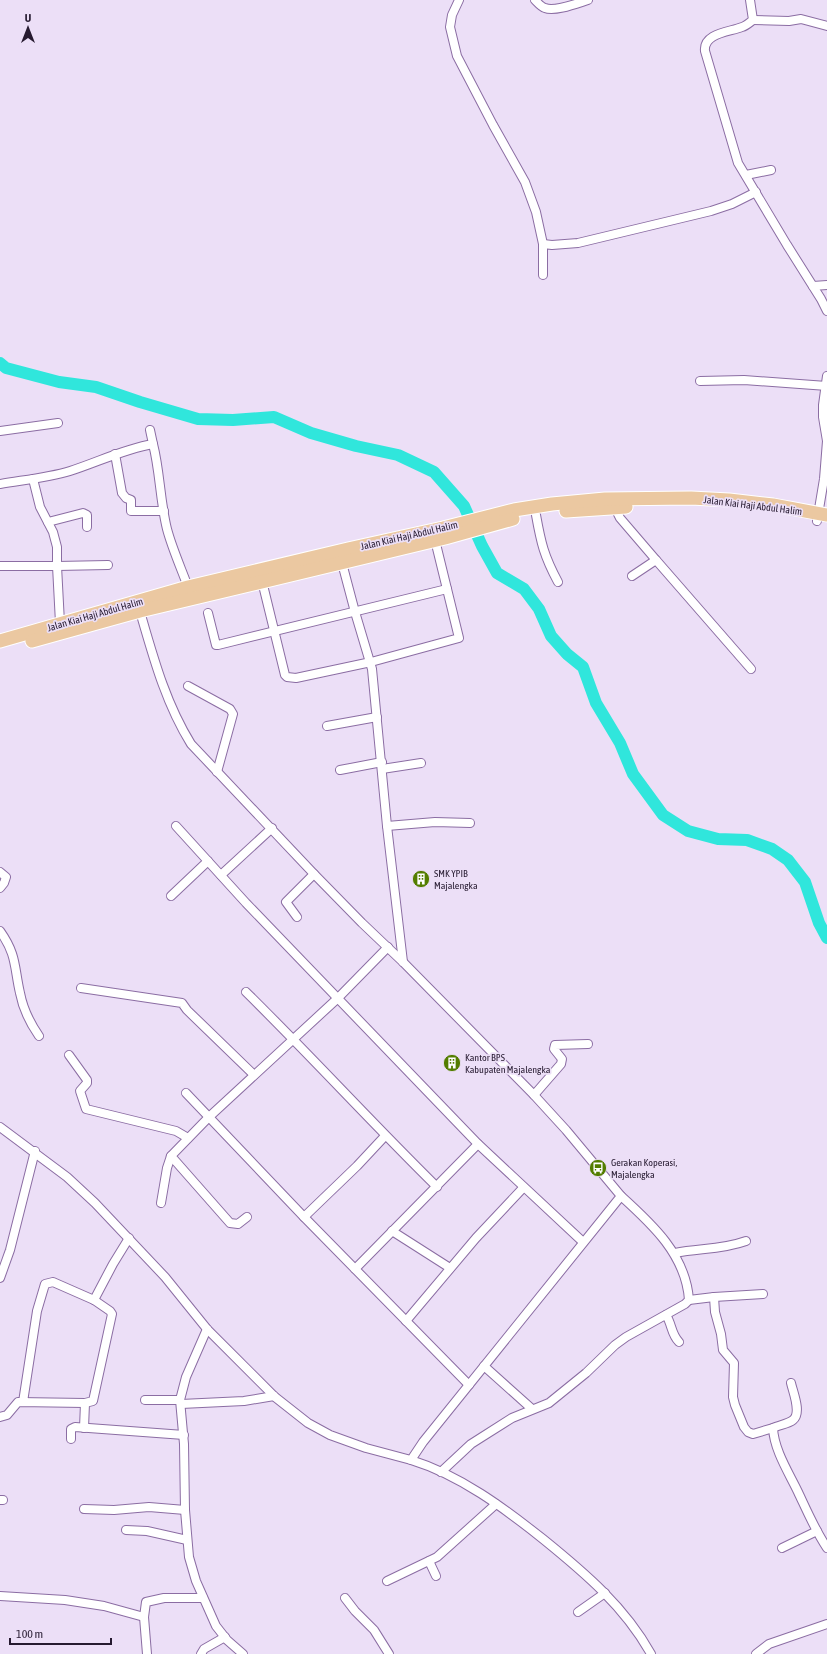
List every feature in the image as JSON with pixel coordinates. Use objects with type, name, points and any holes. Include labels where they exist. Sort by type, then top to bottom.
[{"type":"main road","name":"Jalan Kiai Haji Abdul Halim","points":[[0,641],[60,623],[342,563],[441,536],[496,519],[514,510],[567,502],[604,499],[691,498],[729,500],[822,518]]},
{"type":"main road","name":"Jalan Kiai Haji Abdul Halim","points":[[496,519],[568,510],[664,506],[730,508],[822,518]]},
{"type":"main road","name":"Jalan Kiai Haji Abdul Halim","points":[[0,649],[138,606],[188,587],[348,549],[441,536]]},
{"type":"street","points":[[459,0],[452,15],[450,27],[457,56],[492,125],[525,182],[536,212],[543,246],[543,275]]},
{"type":"street","points":[[535,0],[543,8],[551,9],[588,0]]},
{"type":"street","points":[[750,0],[752,20]]},
{"type":"street","points":[[827,26],[801,19],[789,22],[752,20],[742,27],[718,34],[707,41],[705,46],[734,155],[827,311]]},
{"type":"street","points":[[746,175],[771,170]]},
{"type":"street","points":[[543,246],[578,243],[711,211],[732,204],[756,192]]},
{"type":"street","points":[[813,286],[827,285]]},
{"type":"street","points":[[822,518],[827,441],[822,418],[822,405],[827,376]]},
{"type":"street","points":[[700,381],[744,380],[826,386]]},
{"type":"street","points":[[0,431],[58,423]]},
{"type":"street","points":[[150,430],[156,456],[159,487],[167,529],[188,587]]},
{"type":"street","points":[[0,484],[70,471],[115,454],[140,446],[153,444]]},
{"type":"street","points":[[115,454],[123,496],[132,500],[131,511],[164,511]]},
{"type":"street","points":[[33,479],[37,499],[53,532],[57,547],[60,623]]},
{"type":"street","points":[[615,508],[624,523],[751,669]]},
{"type":"street","points":[[48,522],[83,513],[87,515],[87,527]]},
{"type":"street","points":[[536,515],[542,548],[546,560],[558,582]]},
{"type":"street","points":[[262,581],[285,675],[291,679],[371,662],[458,638],[447,589],[441,536]]},
{"type":"street","points":[[632,576],[656,560]]},
{"type":"street","points":[[342,563],[355,612],[371,662],[387,826],[403,962]]},
{"type":"street","points":[[0,566],[108,565]]},
{"type":"street","points":[[208,613],[216,645],[222,645],[447,589]]},
{"type":"street","points":[[138,606],[168,701],[190,744],[272,828],[314,874],[534,1095],[566,1130],[621,1196],[642,1215],[675,1253],[685,1279],[689,1300]]},
{"type":"street","points":[[188,686],[230,709],[233,714],[218,772]]},
{"type":"street","points":[[327,726],[377,717]]},
{"type":"street","points":[[340,770],[421,763]]},
{"type":"street","points":[[387,826],[435,822],[470,823]]},
{"type":"street","points":[[176,826],[478,1144],[523,1188],[583,1242]]},
{"type":"street","points":[[221,875],[272,828]]},
{"type":"street","points":[[171,896],[208,861]]},
{"type":"street","points":[[0,872],[5,875],[6,880],[0,888]]},
{"type":"street","points":[[297,917],[286,902],[314,874]]},
{"type":"street","points":[[0,931],[14,956],[20,994],[28,1020],[39,1036]]},
{"type":"street","points":[[161,1203],[167,1168],[171,1156],[209,1117],[338,998],[388,947]]},
{"type":"street","points":[[81,988],[182,1003],[187,1010],[254,1075]]},
{"type":"street","points":[[246,992],[385,1136],[437,1187]]},
{"type":"street","points":[[534,1095],[561,1064],[562,1059],[555,1051],[554,1045],[588,1044]]},
{"type":"street","points":[[69,1055],[87,1080],[80,1091],[86,1109],[176,1131],[188,1138]]},
{"type":"street","points":[[186,1093],[304,1217],[468,1385]]},
{"type":"street","points":[[0,1127],[35,1151],[67,1176],[130,1238],[165,1277],[207,1329],[274,1396],[308,1423],[330,1435],[366,1448],[411,1460],[441,1472],[474,1489],[496,1504],[528,1527],[578,1567],[605,1593],[629,1620],[651,1654]]},
{"type":"street","points":[[304,1217],[357,1166],[385,1136]]},
{"type":"street","points":[[355,1269],[478,1144]]},
{"type":"street","points":[[0,1278],[10,1250],[35,1151]]},
{"type":"street","points":[[171,1156],[230,1223],[238,1224],[247,1217]]},
{"type":"street","points":[[406,1321],[476,1238],[523,1188]]},
{"type":"street","points":[[411,1460],[428,1435],[621,1196]]},
{"type":"street","points":[[392,1231],[450,1268]]},
{"type":"street","points":[[94,1300],[113,1264],[130,1238]]},
{"type":"street","points":[[675,1253],[718,1249],[746,1241]]},
{"type":"street","points":[[0,1416],[7,1415],[18,1402],[90,1403],[93,1400],[112,1314],[110,1311],[94,1300],[53,1282],[45,1284],[37,1311],[23,1402]]},
{"type":"street","points":[[441,1472],[471,1444],[512,1418],[549,1402],[586,1373],[615,1345],[689,1300],[763,1294]]},
{"type":"street","points":[[714,1297],[715,1312],[721,1334],[723,1350],[734,1363],[733,1397],[735,1405],[744,1427],[748,1432],[753,1434],[793,1420],[796,1416],[797,1408],[791,1383]]},
{"type":"street","points":[[666,1315],[671,1322],[674,1337],[679,1342]]},
{"type":"street","points":[[207,1329],[186,1377],[180,1402],[184,1435],[187,1540],[191,1565],[203,1598],[216,1626],[243,1654]]},
{"type":"street","points":[[484,1366],[532,1410]]},
{"type":"street","points":[[145,1400],[180,1402],[244,1401],[274,1396]]},
{"type":"street","points":[[84,1428],[85,1403]]},
{"type":"street","points":[[71,1438],[72,1428],[184,1435]]},
{"type":"street","points":[[773,1428],[774,1438],[779,1451],[817,1531],[827,1548]]},
{"type":"street","points":[[387,1580],[442,1554],[496,1504]]},
{"type":"street","points":[[84,1509],[114,1510],[149,1507],[185,1510]]},
{"type":"street","points":[[126,1530],[147,1531],[187,1540]]},
{"type":"street","points":[[782,1548],[817,1531]]},
{"type":"street","points":[[429,1561],[436,1576]]},
{"type":"street","points":[[578,1612],[605,1593]]},
{"type":"street","points":[[0,1596],[65,1600],[104,1606],[144,1617]]},
{"type":"street","points":[[147,1654],[144,1617],[145,1604],[147,1600],[181,1597],[203,1598]]},
{"type":"street","points":[[345,1598],[356,1612],[374,1630],[389,1654]]},
{"type":"street","points":[[756,1654],[769,1644],[827,1624]]},
{"type":"street","points":[[201,1654],[204,1649],[225,1637]]},
{"type":"waterway","points":[[0,363],[6,368],[59,382],[96,387],[198,419],[233,420],[274,417],[311,433],[356,446],[398,455],[434,472],[464,506],[482,546],[497,573],[524,589],[539,609],[551,636],[567,654],[583,667],[596,703],[620,743],[633,774],[663,815],[688,831],[718,839],[747,840],[772,849],[788,860],[805,882],[819,923],[827,938]]},
{"type":"place","name":"SMK YPIB Majalengka","points":[[421,879]]},
{"type":"place","name":"Kantor BPS Kabupaten Majalengka","points":[[452,1063]]},
{"type":"place","name":"Gerakan Koperasi, Majalengka","points":[[598,1168]]}]
